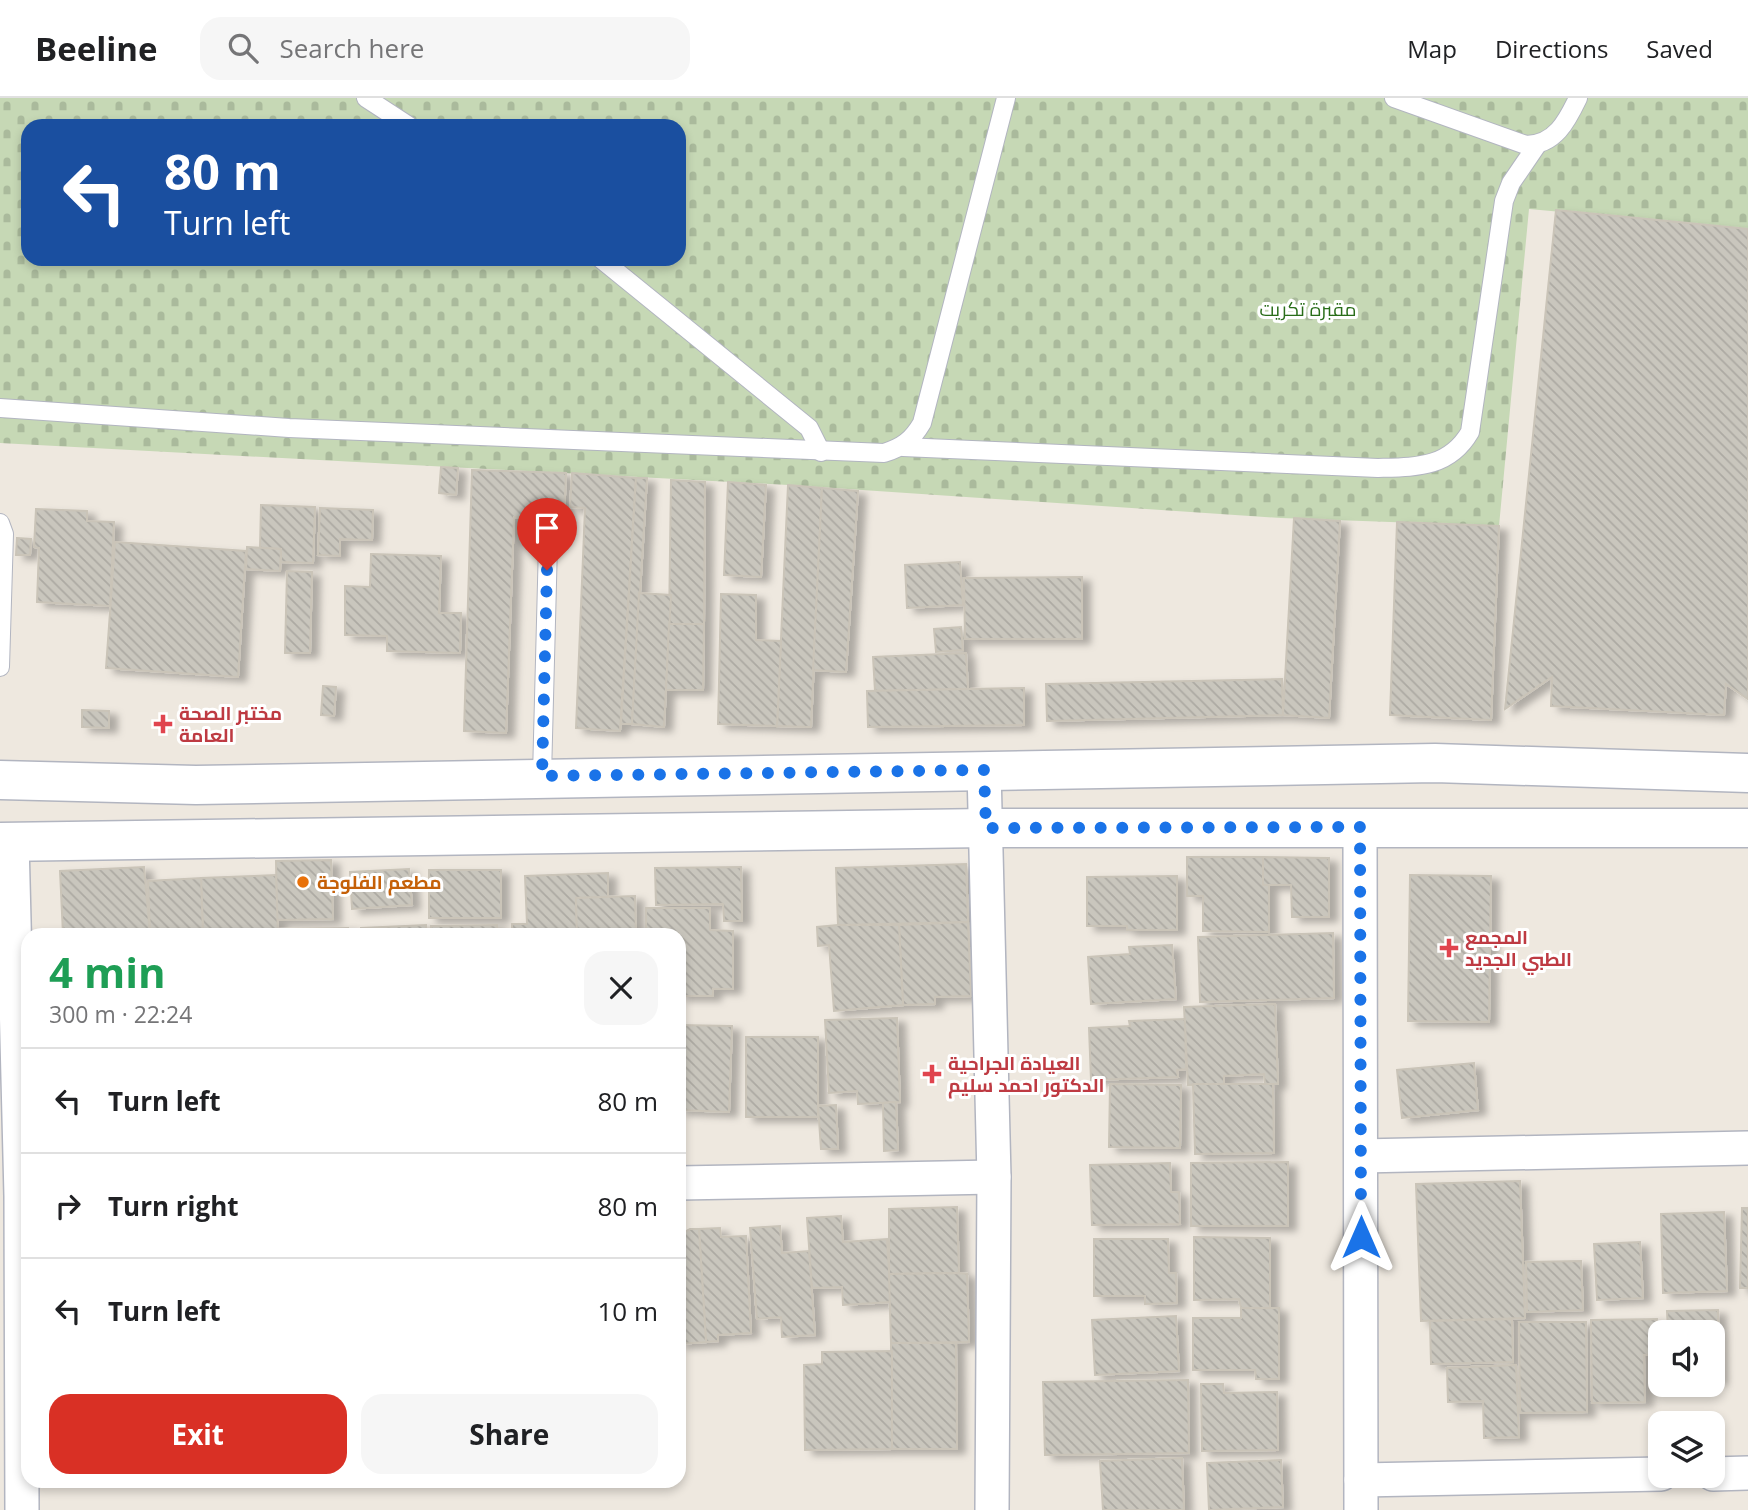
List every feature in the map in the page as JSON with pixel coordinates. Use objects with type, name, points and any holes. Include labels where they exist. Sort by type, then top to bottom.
[{"type":"main road","points":[[0,780],[195,785],[542,776],[1435,763],[1748,773]]},
{"type":"main road","points":[[6,842],[986,828],[1748,828]]},
{"type":"street","points":[[984,770],[994,1177],[992,1510]]},
{"type":"street","points":[[1360,827],[1361,1495],[1648,1475]]},
{"type":"street","points":[[6,842],[21,1137]]},
{"type":"street","points":[[1361,1156],[1748,1148]]},
{"type":"street","points":[[686,1183],[994,1177]]},
{"type":"street","points":[[1725,1474],[1748,1473]]},
{"type":"street","points":[[22,1488],[22,1510]]},
{"type":"lane","points":[[366,98],[398,119]]},
{"type":"lane","points":[[903,447],[922,423],[1006,98]]},
{"type":"lane","points":[[1394,98],[1526,145],[1537,145]]},
{"type":"lane","points":[[0,408],[289,428],[821,452],[884,453],[903,447],[1378,468],[1429,466],[1448,458],[1470,432],[1504,201],[1537,145],[1558,132],[1578,98]]},
{"type":"lane","points":[[610,266],[809,428],[821,452]]},
{"type":"lane","points":[[0,523],[4,534],[0,667]]},
{"type":"lane","points":[[542,776],[548,544]]},
{"type":"green space","name":"مقبرة تكريت","points":[[0,98],[1748,98],[1748,229],[1529,209],[1499,526],[1281,518],[788,485],[0,443]]},
{"type":"building","points":[[1556,210],[1748,229],[1748,699],[1726,684],[1724,715],[1551,706],[1552,677],[1505,709]]},
{"type":"building","points":[[441,467],[458,468],[456,495],[439,493]]},
{"type":"building","points":[[472,470],[566,473],[564,519],[514,517],[506,733],[464,731]]},
{"type":"building","points":[[572,473],[636,478],[620,731],[576,728],[585,508],[570,507]]},
{"type":"building","points":[[636,478],[647,478],[632,724],[621,724]]},
{"type":"building","points":[[671,480],[705,482],[704,624],[669,624]]},
{"type":"building","points":[[728,482],[766,485],[761,577],[724,575]]},
{"type":"building","points":[[788,485],[822,488],[811,727],[777,726]]},
{"type":"building","points":[[822,488],[858,491],[846,672],[813,670]]},
{"type":"building","points":[[261,505],[315,507],[313,563],[281,562],[281,549],[260,548]]},
{"type":"building","points":[[320,508],[373,510],[372,540],[340,539],[340,556],[318,555]]},
{"type":"building","points":[[36,509],[87,511],[87,521],[114,522],[110,606],[37,602],[39,548],[34,547]]},
{"type":"building","points":[[1294,518],[1340,521],[1329,718],[1283,715]]},
{"type":"building","points":[[1397,522],[1499,526],[1491,720],[1390,715]]},
{"type":"building","points":[[17,538],[31,539],[30,555],[16,555]]},
{"type":"building","points":[[115,542],[246,551],[238,677],[106,668]]},
{"type":"building","points":[[247,547],[281,549],[280,571],[246,569]]},
{"type":"building","points":[[371,554],[441,556],[439,613],[461,613],[460,653],[387,651],[387,636],[345,635],[345,586],[370,587]]},
{"type":"building","points":[[960,562],[963,605],[907,608],[905,565]]},
{"type":"building","points":[[287,571],[312,572],[310,653],[285,653]]},
{"type":"building","points":[[1082,577],[1082,639],[965,639],[964,578]]},
{"type":"building","points":[[639,593],[671,595],[664,727],[632,724]]},
{"type":"building","points":[[721,594],[756,595],[756,640],[781,641],[777,726],[718,724]]},
{"type":"building","points":[[669,624],[704,624],[703,690],[666,690]]},
{"type":"building","points":[[961,627],[963,650],[936,652],[934,629]]},
{"type":"building","points":[[966,653],[968,689],[875,691],[873,657]]},
{"type":"building","points":[[1282,679],[1283,715],[1047,721],[1046,684]]},
{"type":"building","points":[[323,686],[336,687],[334,716],[321,715]]},
{"type":"building","points":[[1024,688],[1024,725],[868,727],[867,691]]},
{"type":"building","points":[[82,710],[109,711],[109,728],[82,727]]},
{"type":"building","points":[[1187,857],[1263,857],[1263,885],[1269,885],[1269,932],[1203,931],[1203,896],[1187,896]]},
{"type":"building","points":[[1263,857],[1329,858],[1329,917],[1292,917],[1291,885],[1263,885]]},
{"type":"building","points":[[331,860],[333,919],[277,920],[276,861]]},
{"type":"building","points":[[966,864],[968,922],[838,925],[836,868]]},
{"type":"building","points":[[144,867],[149,928],[63,928],[60,871]]},
{"type":"building","points":[[741,867],[742,921],[724,921],[723,904],[656,905],[655,868]]},
{"type":"building","points":[[409,869],[412,905],[352,909],[350,872]]},
{"type":"building","points":[[429,870],[501,870],[501,918],[429,918]]},
{"type":"building","points":[[608,873],[608,897],[576,898],[577,928],[512,928],[512,924],[527,924],[525,876]]},
{"type":"building","points":[[276,875],[278,928],[203,928],[201,878]]},
{"type":"building","name":"المجمع الطبي الجديد","points":[[1410,875],[1491,876],[1489,1022],[1408,1021]]},
{"type":"building","points":[[1177,876],[1177,930],[1127,930],[1127,926],[1087,926],[1087,877]]},
{"type":"building","points":[[201,878],[203,928],[150,928],[148,881]]},
{"type":"building","points":[[635,896],[636,928],[577,928],[576,898]]},
{"type":"building","points":[[646,908],[710,908],[710,930],[733,931],[733,989],[713,989],[713,996],[686,996],[686,928],[646,928]]},
{"type":"building","points":[[968,922],[971,996],[935,997],[935,1004],[903,1005],[899,925]]},
{"type":"building","points":[[426,925],[426,928],[361,928]]},
{"type":"building","points":[[497,925],[497,928],[431,928]]},
{"type":"building","points":[[899,925],[903,1005],[834,1011],[829,945],[818,946],[817,927]]},
{"type":"building","points":[[1333,933],[1334,998],[1200,1002],[1198,937]]},
{"type":"building","points":[[1172,945],[1176,999],[1091,1004],[1088,957],[1130,954],[1129,947]]},
{"type":"building","points":[[1275,1004],[1278,1084],[1265,1084],[1264,1074],[1224,1076],[1224,1084],[1188,1085],[1184,1007]]},
{"type":"building","points":[[897,1018],[900,1102],[858,1104],[857,1091],[829,1093],[825,1020]]},
{"type":"building","points":[[1185,1019],[1186,1069],[1177,1070],[1178,1077],[1091,1080],[1089,1028],[1130,1026],[1129,1021]]},
{"type":"building","points":[[686,1025],[732,1026],[729,1112],[686,1110]]},
{"type":"building","points":[[746,1037],[818,1037],[818,1117],[746,1117]]},
{"type":"building","points":[[1474,1063],[1478,1110],[1402,1118],[1397,1070]]},
{"type":"building","points":[[1110,1084],[1181,1085],[1180,1148],[1109,1147]]},
{"type":"building","points":[[1193,1084],[1273,1084],[1274,1153],[1195,1154]]},
{"type":"building","points":[[896,1102],[898,1150],[884,1151],[883,1103]]},
{"type":"building","points":[[836,1105],[838,1149],[821,1149],[818,1106]]},
{"type":"building","points":[[1288,1162],[1288,1226],[1191,1226],[1191,1163]]},
{"type":"building","points":[[1170,1163],[1171,1192],[1179,1192],[1180,1224],[1092,1225],[1090,1165]]},
{"type":"building","points":[[1520,1181],[1525,1318],[1421,1321],[1416,1184]]},
{"type":"building","points":[[957,1207],[959,1273],[889,1274],[889,1209]]},
{"type":"building","points":[[1742,1208],[1748,1208],[1748,1288],[1740,1288]]},
{"type":"building","points":[[1724,1212],[1727,1291],[1663,1293],[1661,1214]]},
{"type":"building","points":[[841,1216],[843,1242],[887,1239],[891,1302],[843,1305],[842,1287],[812,1288],[807,1218]]},
{"type":"building","points":[[780,1226],[782,1253],[809,1251],[815,1335],[782,1337],[781,1317],[757,1319],[750,1228]]},
{"type":"building","points":[[720,1228],[721,1237],[746,1236],[751,1333],[718,1335],[718,1341],[706,1342],[699,1229]]},
{"type":"building","points":[[699,1229],[706,1342],[686,1343],[686,1231]]},
{"type":"building","points":[[1194,1237],[1270,1238],[1270,1308],[1241,1308],[1239,1299],[1194,1300]]},
{"type":"building","points":[[1094,1239],[1168,1239],[1169,1273],[1176,1273],[1177,1303],[1145,1304],[1145,1296],[1094,1296]]},
{"type":"building","points":[[1640,1242],[1643,1298],[1597,1300],[1594,1244]]},
{"type":"building","points":[[1581,1261],[1583,1310],[1527,1312],[1526,1262]]},
{"type":"building","points":[[889,1274],[967,1274],[969,1342],[891,1343]]},
{"type":"building","points":[[1241,1308],[1279,1308],[1279,1379],[1256,1379],[1255,1370],[1193,1370],[1193,1318],[1241,1318]]},
{"type":"building","points":[[1718,1310],[1718,1320],[1667,1320],[1667,1311]]},
{"type":"building","points":[[1176,1316],[1179,1371],[1095,1375],[1092,1320]]},
{"type":"building","points":[[1512,1319],[1513,1362],[1431,1364],[1430,1321]]},
{"type":"building","points":[[1657,1319],[1648,1320],[1648,1355],[1644,1355],[1645,1402],[1592,1403],[1591,1320]]},
{"type":"building","points":[[1519,1322],[1586,1322],[1587,1412],[1520,1413]]},
{"type":"building","points":[[891,1343],[956,1343],[957,1449],[892,1449]]},
{"type":"building","points":[[892,1351],[892,1449],[805,1450],[804,1365],[822,1364],[822,1352]]},
{"type":"building","points":[[1516,1365],[1519,1437],[1484,1438],[1483,1401],[1448,1402],[1447,1368]]},
{"type":"building","points":[[1188,1380],[1189,1453],[1045,1455],[1043,1382]]},
{"type":"building","points":[[1201,1384],[1223,1384],[1224,1393],[1277,1392],[1278,1450],[1202,1451]]},
{"type":"building","points":[[1182,1458],[1184,1510],[1103,1510],[1100,1461]]},
{"type":"building","points":[[1281,1460],[1283,1507],[1209,1510],[1207,1463]]},
{"type":"place","name":"مختبر الصحة العامة","points":[[163,724]]},
{"type":"place","name":"مطعم الفلوجة","points":[[303,882]]},
{"type":"place","name":"المجمع الطبي الجديد","points":[[1449,948]]},
{"type":"place","name":"العيادة الجراحية الدكتور احمد سليم","points":[[932,1074]]},
{"type":"route","points":[[547,570],[542,776],[984,770],[986,828],[1360,827],[1361,1237]]}]
